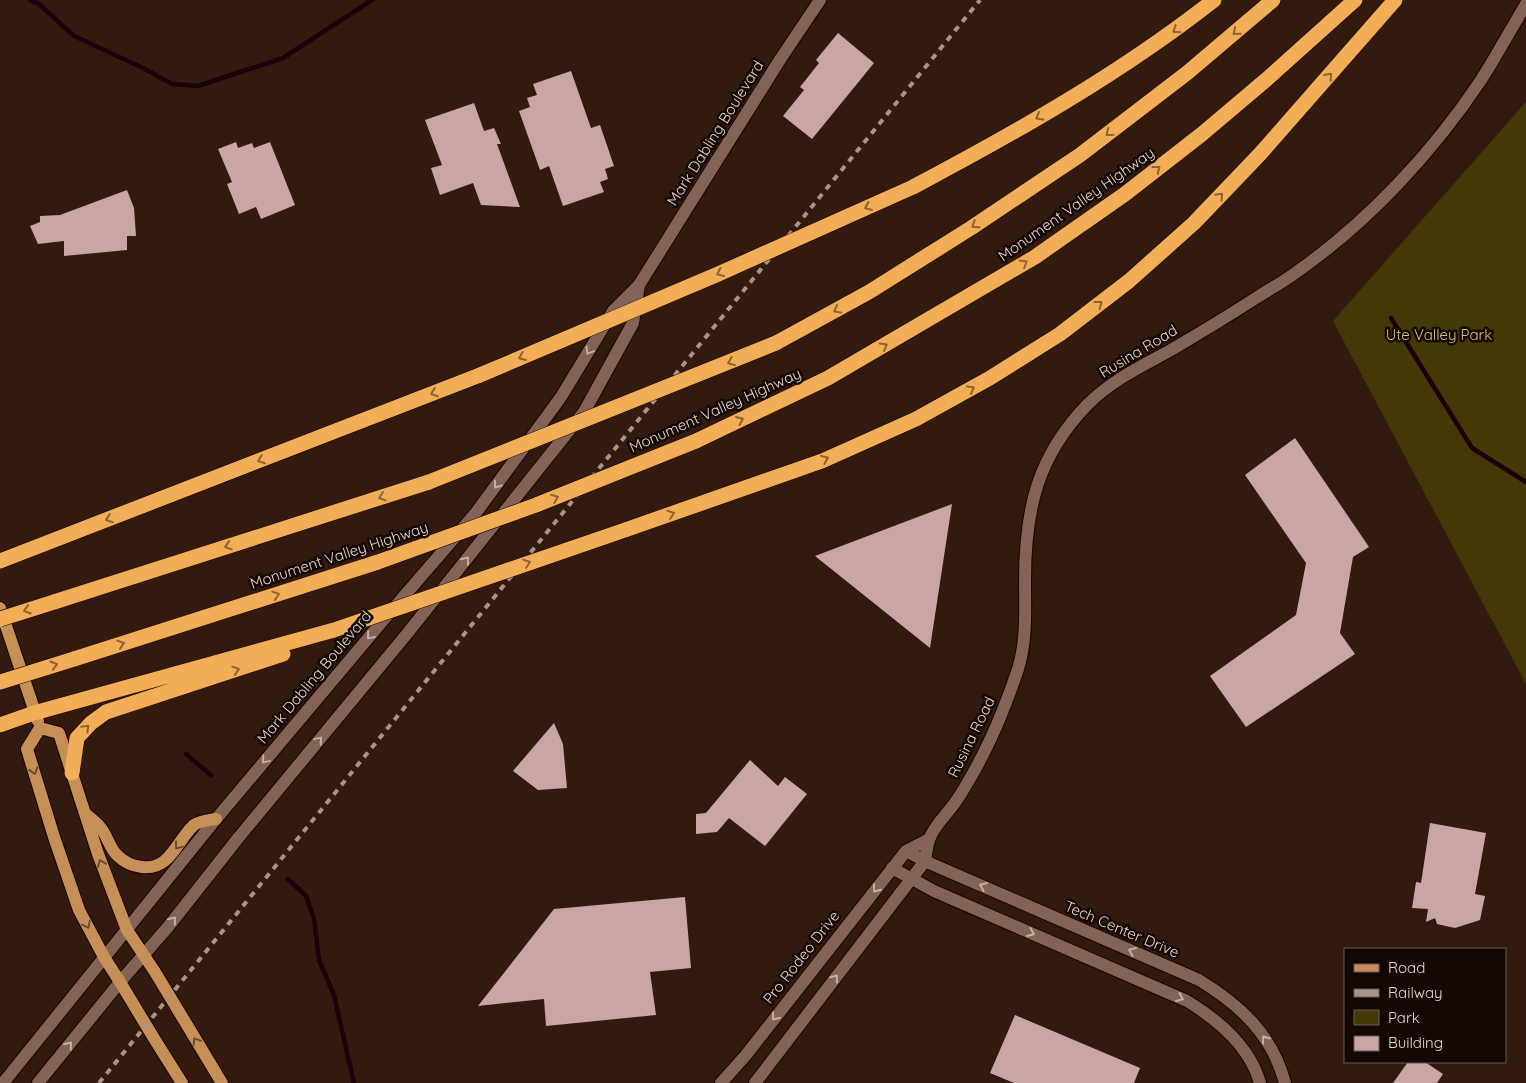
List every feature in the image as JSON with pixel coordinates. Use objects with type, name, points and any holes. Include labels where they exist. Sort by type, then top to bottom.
[{"type":"highway","points":[[0,561],[480,375],[716,275],[913,187],[985,149],[1096,84],[1179,28],[1214,0]]},
{"type":"highway","points":[[0,619],[429,482],[776,343],[869,292],[1080,156],[1188,73],[1273,0]]},
{"type":"highway","name":"Monument Valley Highway","points":[[0,682],[378,562],[536,505],[696,441],[828,378],[1035,257],[1125,194],[1268,80],[1355,0]]},
{"type":"highway","points":[[72,773],[77,738],[90,723],[106,712],[298,645],[334,630],[822,461],[916,420],[990,378],[1060,334],[1129,282],[1194,223],[1260,154],[1395,0]]},
{"type":"highway","points":[[0,725],[34,713],[298,645]]},
{"type":"main road","points":[[0,608],[40,728]]},
{"type":"main road","points":[[40,728],[60,733],[84,813],[127,930],[144,954],[222,1083]]},
{"type":"main road","points":[[40,728],[27,749],[79,910],[104,958],[182,1083]]},
{"type":"main road","points":[[84,813],[101,827],[110,846],[118,856],[134,866],[147,868],[168,860],[195,824],[216,819]]},
{"type":"street","name":"Mark Dabling Boulevard","points":[[3,1083],[216,819],[475,514],[561,397],[613,311],[639,285],[781,58],[820,0]]},
{"type":"street","name":"Rusina Road","points":[[925,862],[929,839],[957,800],[990,742],[1019,666],[1025,636],[1025,560],[1032,500],[1041,474],[1055,447],[1071,424],[1089,403],[1113,383],[1139,366],[1221,321],[1298,272],[1374,208],[1453,120],[1495,58],[1526,4]]},
{"type":"street","name":"Mark Dabling Boulevard","points":[[38,1083],[406,635],[584,412],[633,323],[639,285]]},
{"type":"street","name":"Rusina Road","points":[[906,851],[929,839]]},
{"type":"street","name":"Tech Center Drive","points":[[906,851],[925,862],[1199,980],[1223,994],[1246,1015],[1268,1041],[1282,1069],[1285,1083]]},
{"type":"street","name":"Pro Rodeo Drive","points":[[721,1083],[746,1055],[906,851]]},
{"type":"street","points":[[754,1083],[925,862]]},
{"type":"street","points":[[892,868],[934,891],[1187,1001],[1208,1014],[1228,1032],[1247,1054],[1260,1083]]},
{"type":"green space","name":"Ute Valley Park","points":[[1526,102],[1526,684],[1333,321]]},
{"type":"building","points":[[838,33],[874,63],[812,139],[783,116],[804,90],[800,87],[819,63],[816,60]]},
{"type":"building","points":[[571,71],[591,128],[600,125],[614,166],[605,169],[608,179],[600,182],[604,192],[563,206],[549,166],[540,170],[519,111],[530,107],[527,98],[537,95],[533,84]]},
{"type":"building","points":[[474,103],[484,131],[494,128],[501,144],[497,144],[520,207],[481,205],[473,183],[440,195],[431,168],[442,165],[425,120]]},
{"type":"building","points":[[236,142],[238,148],[252,143],[254,148],[270,142],[295,205],[261,219],[256,207],[239,214],[227,184],[232,182],[218,149]]},
{"type":"building","points":[[127,190],[134,208],[136,236],[127,236],[127,250],[64,256],[64,241],[38,244],[30,226],[40,222],[40,216],[60,215]]},
{"type":"building","points":[[1295,438],[1369,547],[1353,557],[1340,633],[1355,654],[1246,727],[1210,676],[1296,615],[1306,563],[1245,475]]},
{"type":"building","points":[[952,504],[930,648],[815,556]]},
{"type":"building","points":[[554,723],[563,744],[567,788],[538,790],[513,771]]},
{"type":"building","points":[[750,760],[778,786],[785,777],[807,794],[765,846],[729,818],[717,832],[696,834],[696,814],[706,813]]},
{"type":"building","points":[[1430,823],[1486,833],[1475,894],[1485,896],[1480,920],[1455,928],[1437,924],[1435,918],[1426,922],[1428,909],[1412,908],[1416,882],[1421,883]]},
{"type":"building","points":[[685,897],[691,968],[650,972],[656,1015],[546,1026],[544,999],[478,1006],[554,909]]},
{"type":"building","points":[[1015,1015],[1140,1068],[1134,1083],[1014,1083],[990,1073]]},
{"type":"building","points":[[1407,1063],[1426,1063],[1443,1074],[1437,1083],[1393,1083]]},
{"type":"waterway","points":[[30,0],[39,4],[74,36],[143,68],[172,84],[198,86],[283,58],[372,0]]},
{"type":"waterway","points":[[1391,318],[1472,448],[1526,482]]},
{"type":"waterway","points":[[186,754],[211,775]]},
{"type":"waterway","points":[[288,879],[306,896],[314,919],[319,960],[334,995],[354,1083]]},
{"type":"railway","points":[[99,1083],[980,0]]}]
